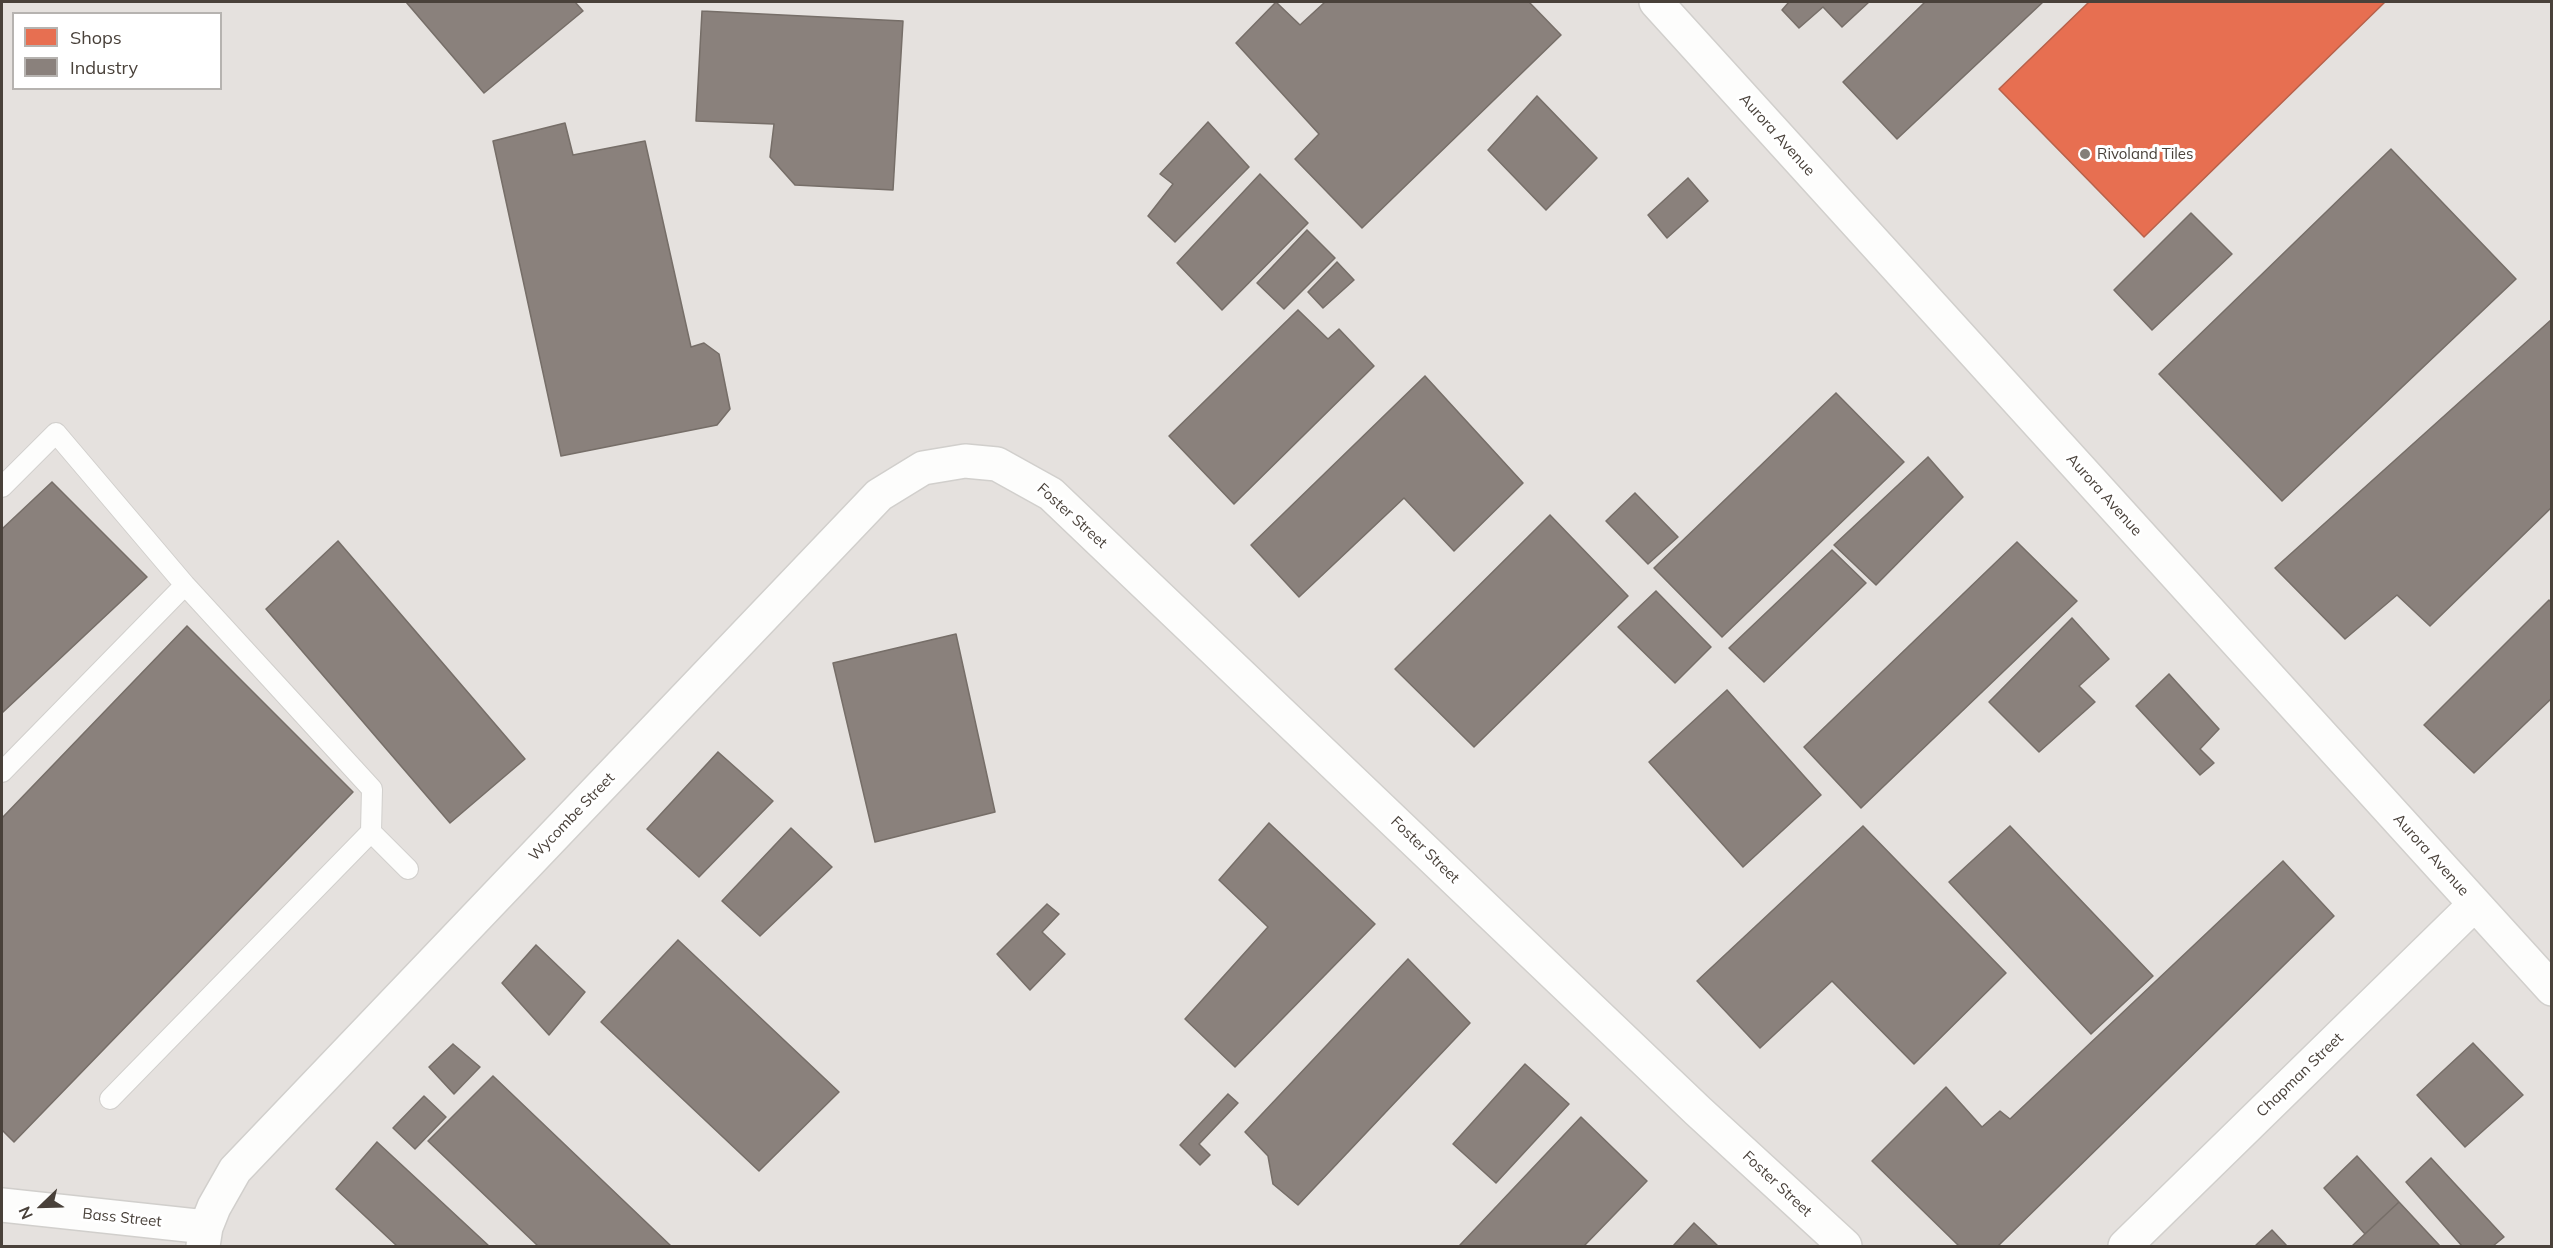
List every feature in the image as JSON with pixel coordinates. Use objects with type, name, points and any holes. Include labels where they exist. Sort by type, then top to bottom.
[{"type":"street","name":"Aurora Avenue","points":[[1656,2],[2552,989]]},
{"type":"street","name":"Wycombe Street","points":[[205,1237],[235,1170],[879,495],[909,474],[939,464],[965,461],[997,464]]},
{"type":"street","name":"Foster Street","points":[[997,464],[1037,483],[1051,494],[1682,1096],[1845,1246]]},
{"type":"street","name":"Chapman Street","points":[[2124,1246],[2475,904]]},
{"type":"street","name":"Bass Street","points":[[2,1205],[205,1237]]},
{"type":"lane","points":[[2,487],[56,433],[185,585],[372,789],[371,832],[110,1099]]},
{"type":"lane","points":[[2,772],[185,585]]},
{"type":"lane","points":[[371,832],[408,868]]},
{"type":"shaded area","points":[[2,2],[2551,2],[2551,1246],[2,1246]]},
{"type":"building: Shops","points":[[2089,2],[2385,2],[2144,237],[1999,89]]},
{"type":"building: Industry","points":[[406,2],[575,2],[583,11],[484,93]]},
{"type":"building: Industry","points":[[1276,2],[1300,25],[1325,2],[1529,2],[1561,35],[1362,228],[1295,159],[1319,134],[1236,43]]},
{"type":"building: Industry","points":[[1789,2],[1869,2],[1842,27],[1823,7],[1799,28],[1782,10]]},
{"type":"building: Industry","points":[[1925,2],[2043,2],[1897,139],[1843,82]]},
{"type":"building: Industry","points":[[702,11],[903,21],[893,190],[795,185],[770,157],[774,124],[696,121]]},
{"type":"building: Industry","points":[[1537,96],[1597,158],[1546,210],[1488,150]]},
{"type":"building: Industry","points":[[1208,122],[1249,167],[1175,242],[1148,216],[1173,184],[1160,174]]},
{"type":"building: Industry","points":[[565,123],[573,155],[645,141],[691,347],[704,343],[719,354],[730,409],[717,425],[561,456],[493,141]]},
{"type":"building: Industry","points":[[2391,149],[2516,279],[2282,501],[2159,374]]},
{"type":"building: Industry","points":[[1260,174],[1308,223],[1222,310],[1177,263]]},
{"type":"building: Industry","points":[[1688,178],[1708,201],[1667,238],[1648,215]]},
{"type":"building: Industry","points":[[2191,213],[2232,254],[2152,330],[2114,290]]},
{"type":"building: Industry","points":[[1307,230],[1335,258],[1284,309],[1257,283]]},
{"type":"building: Industry","points":[[1337,262],[1354,280],[1323,308],[1308,292]]},
{"type":"building: Industry","points":[[1298,310],[1328,339],[1339,329],[1374,366],[1234,504],[1169,436]]},
{"type":"building: Industry","points":[[2552,319],[2552,507],[2430,626],[2397,595],[2345,639],[2275,568]]},
{"type":"building: Industry","points":[[1425,376],[1523,483],[1454,551],[1404,498],[1299,597],[1251,545]]},
{"type":"building: Industry","points":[[1836,393],[1904,462],[1722,637],[1654,568]]},
{"type":"building: Industry","points":[[1928,457],[1963,497],[1876,585],[1834,545]]},
{"type":"building: Industry","points":[[52,482],[147,577],[2,713],[2,529]]},
{"type":"building: Industry","points":[[1635,493],[1678,537],[1648,564],[1606,521]]},
{"type":"building: Industry","points":[[1550,515],[1628,596],[1474,747],[1395,669]]},
{"type":"building: Industry","points":[[338,541],[525,759],[450,823],[266,609]]},
{"type":"building: Industry","points":[[2017,542],[2077,601],[1861,808],[1804,747]]},
{"type":"building: Industry","points":[[1832,550],[1866,583],[1764,682],[1729,648]]},
{"type":"building: Industry","points":[[1656,591],[1711,647],[1675,683],[1618,627]]},
{"type":"building: Industry","points":[[2549,600],[2552,603],[2552,698],[2474,773],[2424,725]]},
{"type":"building: Industry","points":[[2072,618],[2109,659],[2079,686],[2095,702],[2039,752],[1989,702]]},
{"type":"building: Industry","points":[[187,626],[353,792],[14,1142],[2,1130],[2,818]]},
{"type":"building: Industry","points":[[956,634],[995,812],[875,842],[833,663]]},
{"type":"building: Industry","points":[[2169,674],[2219,729],[2200,749],[2214,763],[2200,775],[2136,706]]},
{"type":"building: Industry","points":[[1727,690],[1821,795],[1743,867],[1649,762]]},
{"type":"building: Industry","points":[[718,752],[773,801],[699,877],[647,829]]},
{"type":"building: Industry","points":[[1269,823],[1375,924],[1235,1067],[1185,1019],[1268,927],[1219,880]]},
{"type":"building: Industry","points":[[1863,826],[2006,973],[1914,1064],[1832,981],[1760,1048],[1697,981]]},
{"type":"building: Industry","points":[[2010,826],[2153,976],[2091,1034],[1949,882]]},
{"type":"building: Industry","points":[[791,828],[832,867],[760,936],[722,901]]},
{"type":"building: Industry","points":[[2283,861],[2334,916],[1998,1246],[1959,1246],[1872,1161],[1946,1087],[1982,1127],[2000,1111],[2010,1119]]},
{"type":"building: Industry","points":[[1047,904],[1059,914],[1042,932],[1065,954],[1030,990],[997,954]]},
{"type":"building: Industry","points":[[678,940],[839,1092],[759,1171],[601,1022]]},
{"type":"building: Industry","points":[[536,945],[585,992],[549,1035],[502,983]]},
{"type":"building: Industry","points":[[1408,959],[1470,1023],[1298,1205],[1273,1184],[1268,1156],[1245,1132]]},
{"type":"building: Industry","points":[[2473,1043],[2523,1095],[2465,1147],[2417,1095]]},
{"type":"building: Industry","points":[[453,1044],[480,1067],[454,1094],[429,1067]]},
{"type":"building: Industry","points":[[1525,1064],[1569,1104],[1496,1183],[1453,1144]]},
{"type":"building: Industry","points":[[493,1076],[671,1246],[538,1246],[428,1141]]},
{"type":"building: Industry","points":[[1228,1094],[1238,1103],[1199,1144],[1210,1155],[1200,1165],[1180,1145]]},
{"type":"building: Industry","points":[[424,1096],[446,1117],[415,1149],[393,1128]]},
{"type":"building: Industry","points":[[1581,1117],[1647,1181],[1584,1246],[1461,1246],[1460,1245]]},
{"type":"building: Industry","points":[[377,1142],[489,1246],[397,1246],[336,1189]]},
{"type":"building: Industry","points":[[2357,1156],[2399,1202],[2365,1234],[2324,1188]]},
{"type":"building: Industry","points":[[2431,1158],[2504,1237],[2493,1246],[2462,1246],[2406,1182]]},
{"type":"building: Industry","points":[[2399,1202],[2440,1246],[2352,1246]]},
{"type":"building: Industry","points":[[1694,1223],[1718,1246],[1673,1246]]},
{"type":"building: Industry","points":[[2272,1230],[2287,1246],[2255,1246]]},
{"type":"place","name":"Rivoland Tiles","points":[[2085,154]]}]
